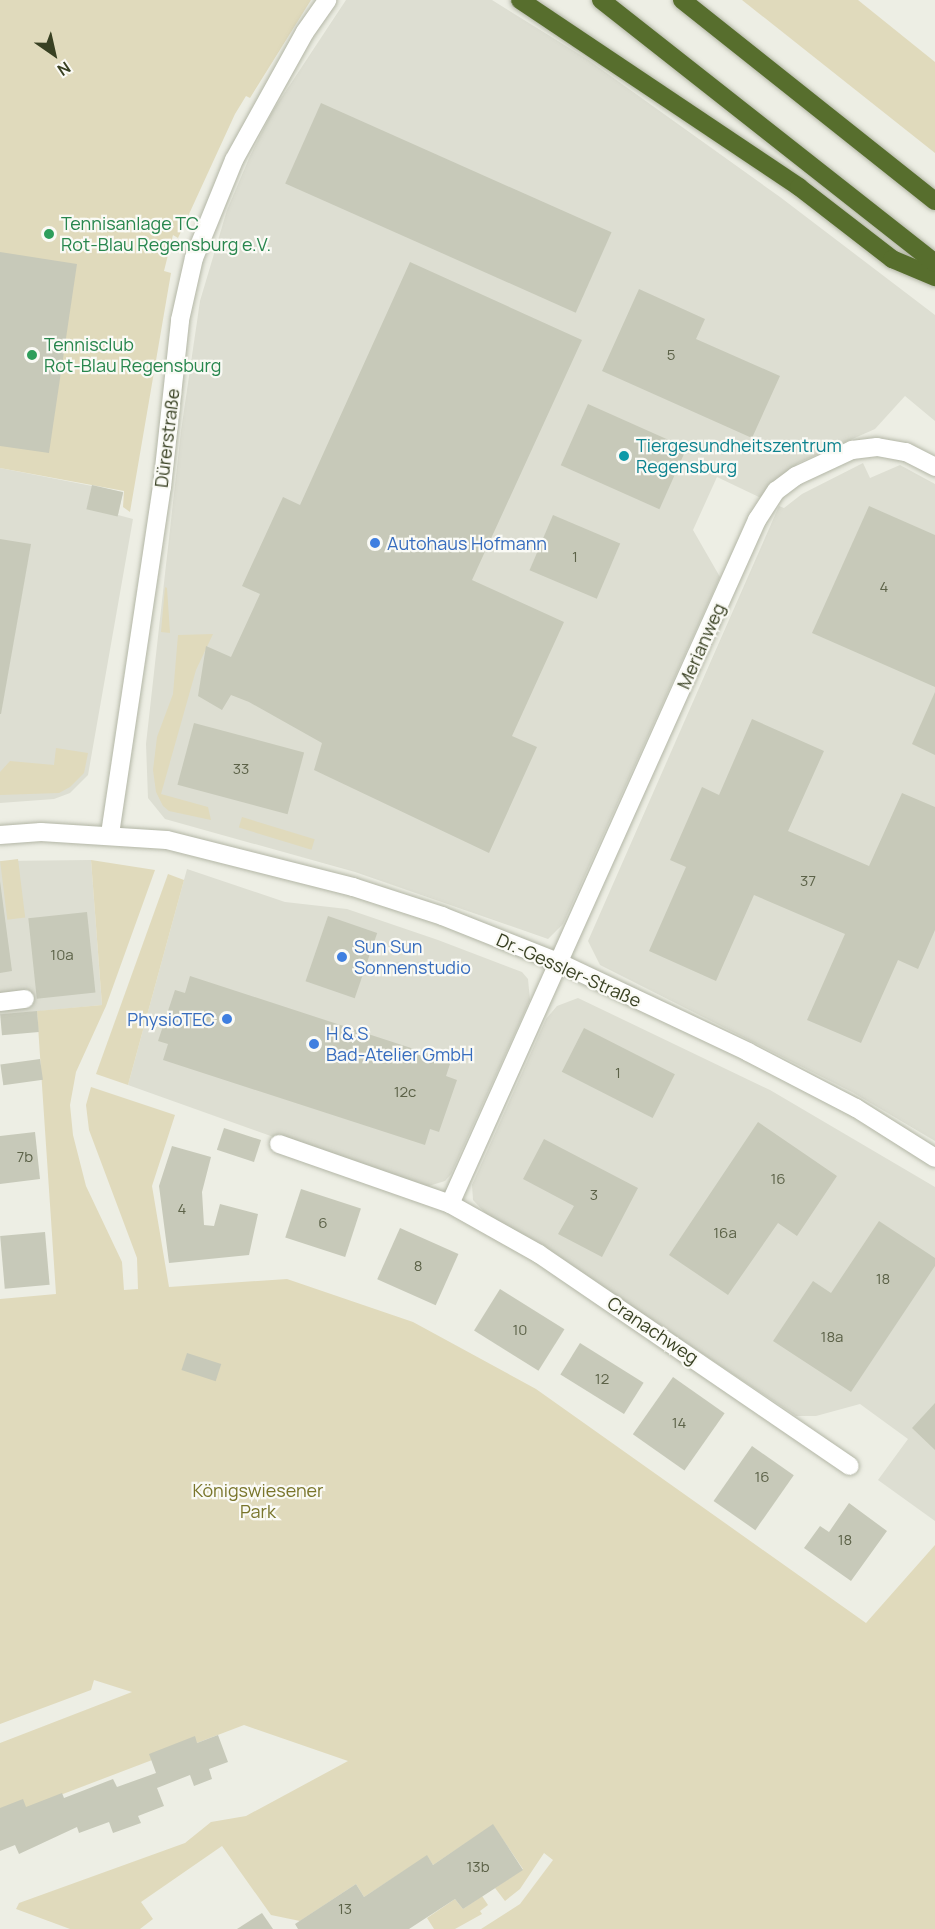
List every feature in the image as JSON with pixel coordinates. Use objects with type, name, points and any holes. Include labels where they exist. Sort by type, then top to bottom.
[{"type":"highway","points":[[520,0],[799,187],[892,259],[935,277]]},
{"type":"highway","points":[[601,0],[935,263]]},
{"type":"highway","points":[[682,0],[935,201]]},
{"type":"street","name":"Dürerstraße","points":[[110,834],[162,487],[180,320],[194,258],[234,160],[305,32],[327,0]]},
{"type":"street","name":"Merianweg","points":[[560,963],[757,520],[776,491],[796,476],[852,450],[877,447],[906,452],[935,467]]},
{"type":"street","name":"Dr.-Gessler-Straße","points":[[0,835],[110,834],[215,850],[353,887],[560,963],[847,1103],[935,1158]]},
{"type":"street","points":[[450,1204],[560,963]]},
{"type":"street","points":[[0,1002],[25,999]]},
{"type":"street","name":"Cranachweg","points":[[279,1144],[450,1204],[539,1254],[849,1466]]},
{"type":"shaded area","points":[[346,0],[492,0],[587,59],[780,197],[935,315],[935,421],[905,396],[875,429],[798,463],[761,498],[717,477],[693,530],[720,577],[563,924],[548,939],[355,872],[165,819],[148,798],[146,744],[181,431],[200,301],[227,210],[250,156],[272,112]]},
{"type":"shaded area","points":[[863,463],[870,478],[900,465],[935,484],[935,1141],[852,1092],[600,965],[588,941],[779,506],[784,508],[802,494]]},
{"type":"shaded area","points":[[0,468],[123,492],[118,515],[133,519],[88,775],[70,793],[54,799],[0,803]]},
{"type":"shaded area","points":[[91,860],[102,1005],[0,1015],[0,861]]},
{"type":"shaded area","points":[[187,869],[285,902],[347,909],[522,972],[528,979],[530,1000],[451,1174],[445,1181],[419,1189],[128,1085]]},
{"type":"shaded area","points":[[578,998],[770,1090],[935,1187],[935,1521],[878,1480],[908,1439],[860,1404],[816,1416],[796,1416],[538,1244],[489,1217],[473,1200],[472,1185],[546,1019],[557,1006]]},
{"type":"green space","points":[[0,0],[311,0],[250,98],[246,96],[235,114],[178,238],[173,235],[164,271],[171,273],[130,512],[123,507],[124,491],[0,468]]},
{"type":"green space","points":[[742,0],[858,0],[935,62],[935,153]]},
{"type":"green space","points":[[165,587],[167,588],[170,633],[161,632]]},
{"type":"green space","points":[[213,634],[196,670],[161,794],[208,807],[211,820],[169,811],[163,806],[156,792],[153,770],[157,737],[173,694],[178,635]]},
{"type":"green space","points":[[56,748],[88,753],[84,773],[70,787],[59,793],[0,795],[0,772],[10,761],[54,765]]},
{"type":"green space","points":[[242,817],[315,839],[311,850],[239,828]]},
{"type":"green space","points":[[18,859],[25,918],[7,920],[0,861]]},
{"type":"green space","name":"Königswiesener Park","points":[[91,860],[155,870],[106,1006],[76,1072],[70,1105],[73,1135],[86,1186],[122,1262],[124,1290],[138,1289],[137,1258],[89,1130],[86,1105],[91,1087],[175,1115],[152,1186],[169,1287],[287,1279],[413,1322],[536,1389],[866,1623],[935,1545],[935,1929],[481,1929],[520,1904],[553,1860],[544,1853],[520,1889],[505,1901],[495,1888],[523,1869],[493,1825],[433,1865],[427,1856],[364,1897],[356,1884],[300,1921],[271,1915],[222,1846],[141,1902],[153,1919],[140,1929],[70,1929],[16,1909],[19,1903],[185,1843],[211,1822],[246,1816],[348,1761],[244,1725],[0,1818],[0,1743],[132,1692],[94,1680],[91,1690],[0,1724],[0,1299],[56,1294],[37,1011],[102,1005]]},
{"type":"green space","points":[[168,874],[184,880],[128,1085],[96,1074]]},
{"type":"green space","points":[[482,1896],[488,1905],[480,1911],[482,1914],[455,1929],[434,1929],[427,1918],[455,1899],[463,1909]]},
{"type":"building","points":[[321,103],[612,232],[576,313],[285,183]]},
{"type":"building","name":"Tennisclub Rot-Blau Regensburg","points":[[0,252],[77,264],[49,453],[0,446]]},
{"type":"building","name":"Autohaus Hofmann","points":[[410,262],[582,340],[472,580],[564,622],[512,736],[537,747],[489,853],[314,770],[322,743],[249,702],[231,695],[222,710],[198,696],[206,646],[231,657],[260,594],[242,586],[283,497],[300,505]]},
{"type":"building","points":[[639,289],[705,319],[696,339],[780,376],[752,438],[602,371]]},
{"type":"building","name":"Tiergesundheitszentrum Regensburg","points":[[588,404],[687,448],[659,509],[561,465]]},
{"type":"building","points":[[92,485],[123,492],[118,517],[86,509]]},
{"type":"building","points":[[869,506],[935,535],[935,687],[812,633]]},
{"type":"building","points":[[553,515],[620,544],[597,599],[530,570]]},
{"type":"building","points":[[0,539],[31,544],[1,714],[0,714]]},
{"type":"building","points":[[935,692],[935,755],[912,744]]},
{"type":"building","points":[[752,719],[824,751],[788,831],[869,866],[902,793],[935,807],[935,930],[918,969],[898,960],[861,1043],[807,1020],[845,934],[754,895],[716,981],[649,951],[686,867],[670,860],[702,787],[719,795]]},
{"type":"building","points":[[194,723],[304,753],[288,814],[177,785]]},
{"type":"building","points":[[0,881],[12,971],[0,973]]},
{"type":"building","points":[[87,912],[95,993],[37,999],[28,918]]},
{"type":"building","name":"Sun Sun Sonnenstudio","points":[[328,916],[377,933],[355,998],[306,981]]},
{"type":"building","points":[[190,976],[451,1061],[446,1076],[457,1080],[439,1132],[430,1129],[425,1145],[163,1060],[168,1044],[158,1041],[175,990],[185,993]]},
{"type":"building","points":[[37,1011],[39,1032],[2,1035],[0,1014]]},
{"type":"building","points":[[584,1028],[675,1074],[653,1118],[562,1072]]},
{"type":"building","points":[[40,1059],[43,1080],[3,1085],[0,1065]]},
{"type":"building","points":[[758,1122],[837,1176],[797,1236],[778,1223],[728,1295],[669,1255]]},
{"type":"building","points":[[224,1128],[261,1140],[254,1162],[217,1150]]},
{"type":"building","points":[[35,1132],[40,1179],[0,1184],[0,1136]]},
{"type":"building","points":[[544,1139],[638,1188],[602,1257],[558,1234],[574,1206],[523,1179]]},
{"type":"building","points":[[172,1146],[211,1157],[202,1192],[204,1225],[214,1226],[220,1204],[258,1214],[249,1255],[169,1263],[159,1186]]},
{"type":"building","points":[[301,1189],[361,1208],[345,1257],[285,1238]]},
{"type":"building","points":[[879,1221],[935,1258],[935,1266],[851,1392],[773,1341],[813,1281],[831,1293]]},
{"type":"building","points":[[400,1228],[458,1254],[436,1305],[377,1279]]},
{"type":"building","points":[[45,1232],[50,1285],[5,1289],[0,1236]]},
{"type":"building","points":[[500,1289],[564,1329],[538,1371],[474,1331]]},
{"type":"building","points":[[580,1343],[644,1383],[624,1414],[560,1374]]},
{"type":"building","points":[[187,1353],[221,1364],[216,1381],[181,1370]]},
{"type":"building","points":[[673,1377],[725,1413],[684,1470],[633,1434]]},
{"type":"building","points":[[935,1403],[935,1450],[912,1428]]},
{"type":"building","points":[[752,1446],[794,1475],[755,1530],[714,1501]]},
{"type":"building","points":[[849,1503],[887,1531],[851,1581],[804,1548],[820,1526],[829,1532]]},
{"type":"building","points":[[218,1735],[228,1762],[209,1769],[212,1779],[194,1786],[190,1775],[157,1788],[164,1806],[138,1816],[141,1823],[113,1833],[109,1822],[79,1833],[77,1827],[19,1854],[15,1845],[0,1851],[0,1808],[23,1799],[26,1807],[62,1793],[64,1798],[113,1779],[117,1787],[156,1773],[149,1754],[195,1736],[197,1743]]},
{"type":"building","points":[[493,1824],[523,1870],[463,1909],[455,1899],[409,1929],[298,1929],[295,1924],[356,1884],[364,1897],[427,1855],[433,1865]]},
{"type":"building","points":[[262,1913],[273,1929],[237,1929]]},
{"type":"place","name":"Tennisanlage TC Rot-Blau Regensburg e.V.","points":[[49,234]]},
{"type":"place","name":"Tennisclub Rot-Blau Regensburg","points":[[32,355]]},
{"type":"place","name":"Tiergesundheitszentrum Regensburg","points":[[624,456]]},
{"type":"place","name":"Autohaus Hofmann","points":[[375,543]]},
{"type":"place","name":"Sun Sun Sonnenstudio","points":[[342,957]]},
{"type":"place","name":"PhysioTEC","points":[[227,1019]]},
{"type":"place","name":"H & S Bad-Atelier GmbH","points":[[314,1044]]}]
